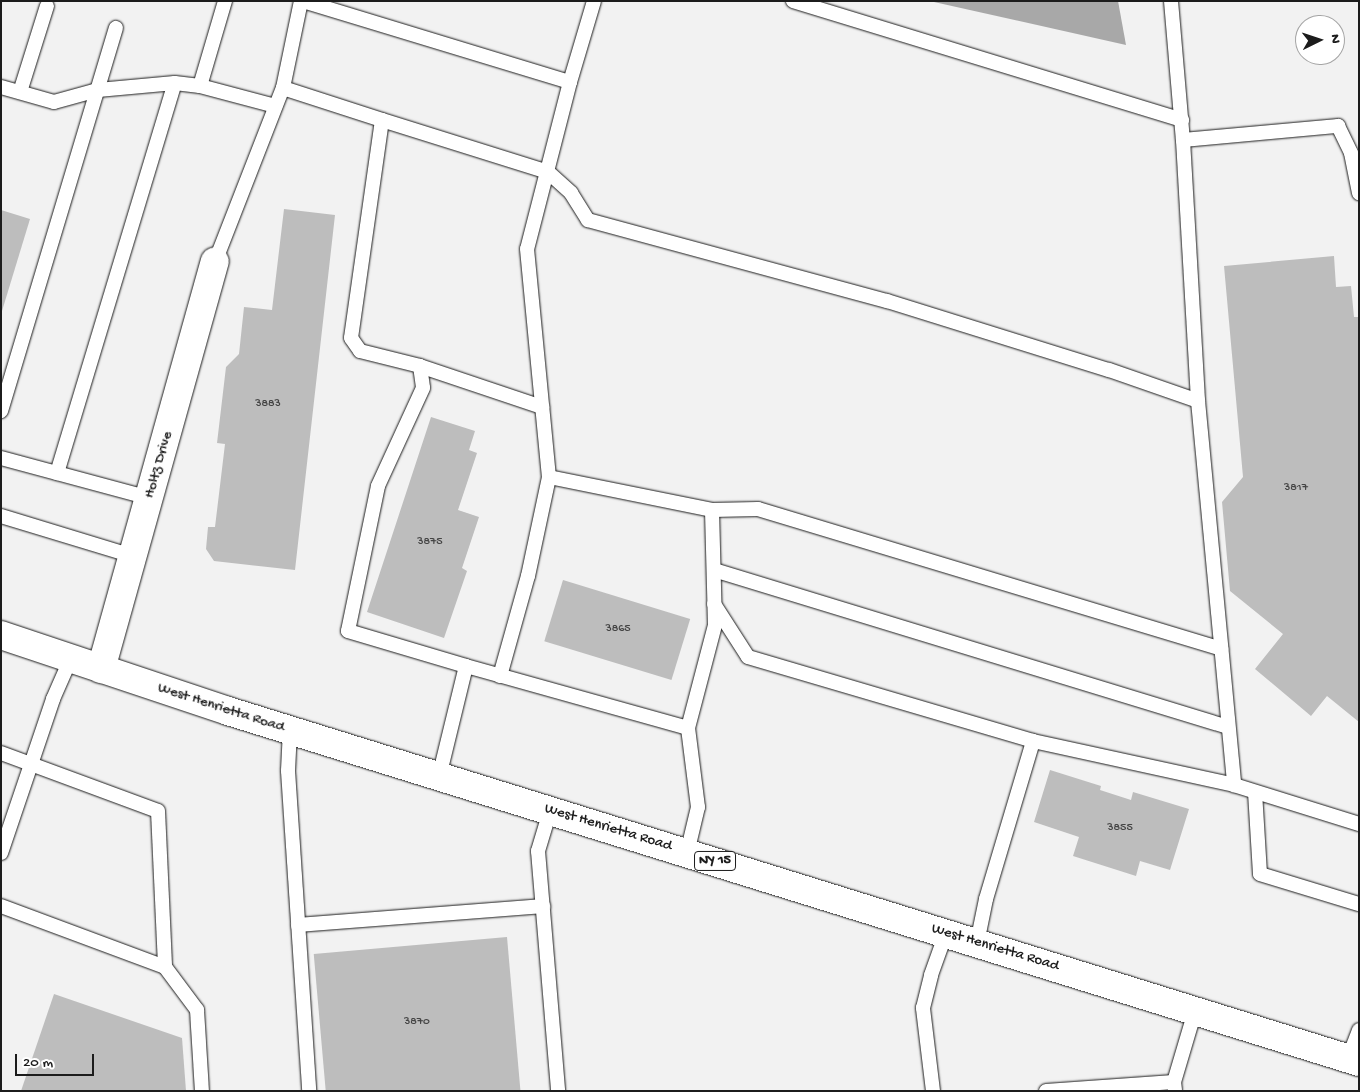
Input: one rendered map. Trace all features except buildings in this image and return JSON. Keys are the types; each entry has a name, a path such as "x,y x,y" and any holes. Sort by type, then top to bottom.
{"main road":[{"name":"Holtz Drive","path":"101,669 215,262"},
{"name":"West Henrietta Road","path":"1,635 290,730 1353,1060"}],"lane":[{"path":"200,86 225,1"},
{"path":"215,262 282,88 302,1 570,82"},
{"path":"500,676 528,576 549,477 527,249 570,82 594,1"},
{"path":"793,1 1182,120"},
{"path":"1170,1 1182,120 1198,401 1234,785"},
{"path":"20,92 47,6"},
{"path":"1,411 116,28"},
{"path":"58,473 175,83"},
{"path":"1,87 54,102 98,90 175,83 200,86 276,106"},
{"path":"282,88 548,172 571,194 588,220 887,302 1109,370 1198,401"},
{"path":"382,120 351,338 360,351 420,366 542,407"},
{"path":"1183,140 1338,126 1351,153 1359,193"},
{"path":"420,366 423,388 378,486 348,631 500,676 688,728"},
{"path":"1,458 150,498"},
{"path":"549,477 712,510 758,509 1221,649"},
{"path":"687,853 698,807 688,728 715,625 712,510"},
{"path":"1,516 133,556"},
{"path":"714,570 1228,726"},
{"path":"714,604 748,657 1033,741 1234,785 1359,824"},
{"path":"1,853 54,699 71,658"},
{"path":"439,776 466,666"},
{"path":"290,730 288,771 309,1091"},
{"path":"977,943 986,899 1033,741"},
{"path":"1,753 158,811 165,967"},
{"path":"1255,792 1260,874 1359,904"},
{"path":"550,811 538,851 558,1091"},
{"path":"1,906 165,967 197,1010 202,1091"},
{"path":"298,925 543,906"},
{"path":"933,1091 923,1008 931,975 946,933"},
{"path":"1046,1091 1174,1086 1195,1011"},
{"path":"1353,1060 1359,1030"}],"shaded area":[{"path":"1118,1 1126,45 934,2"}]}
